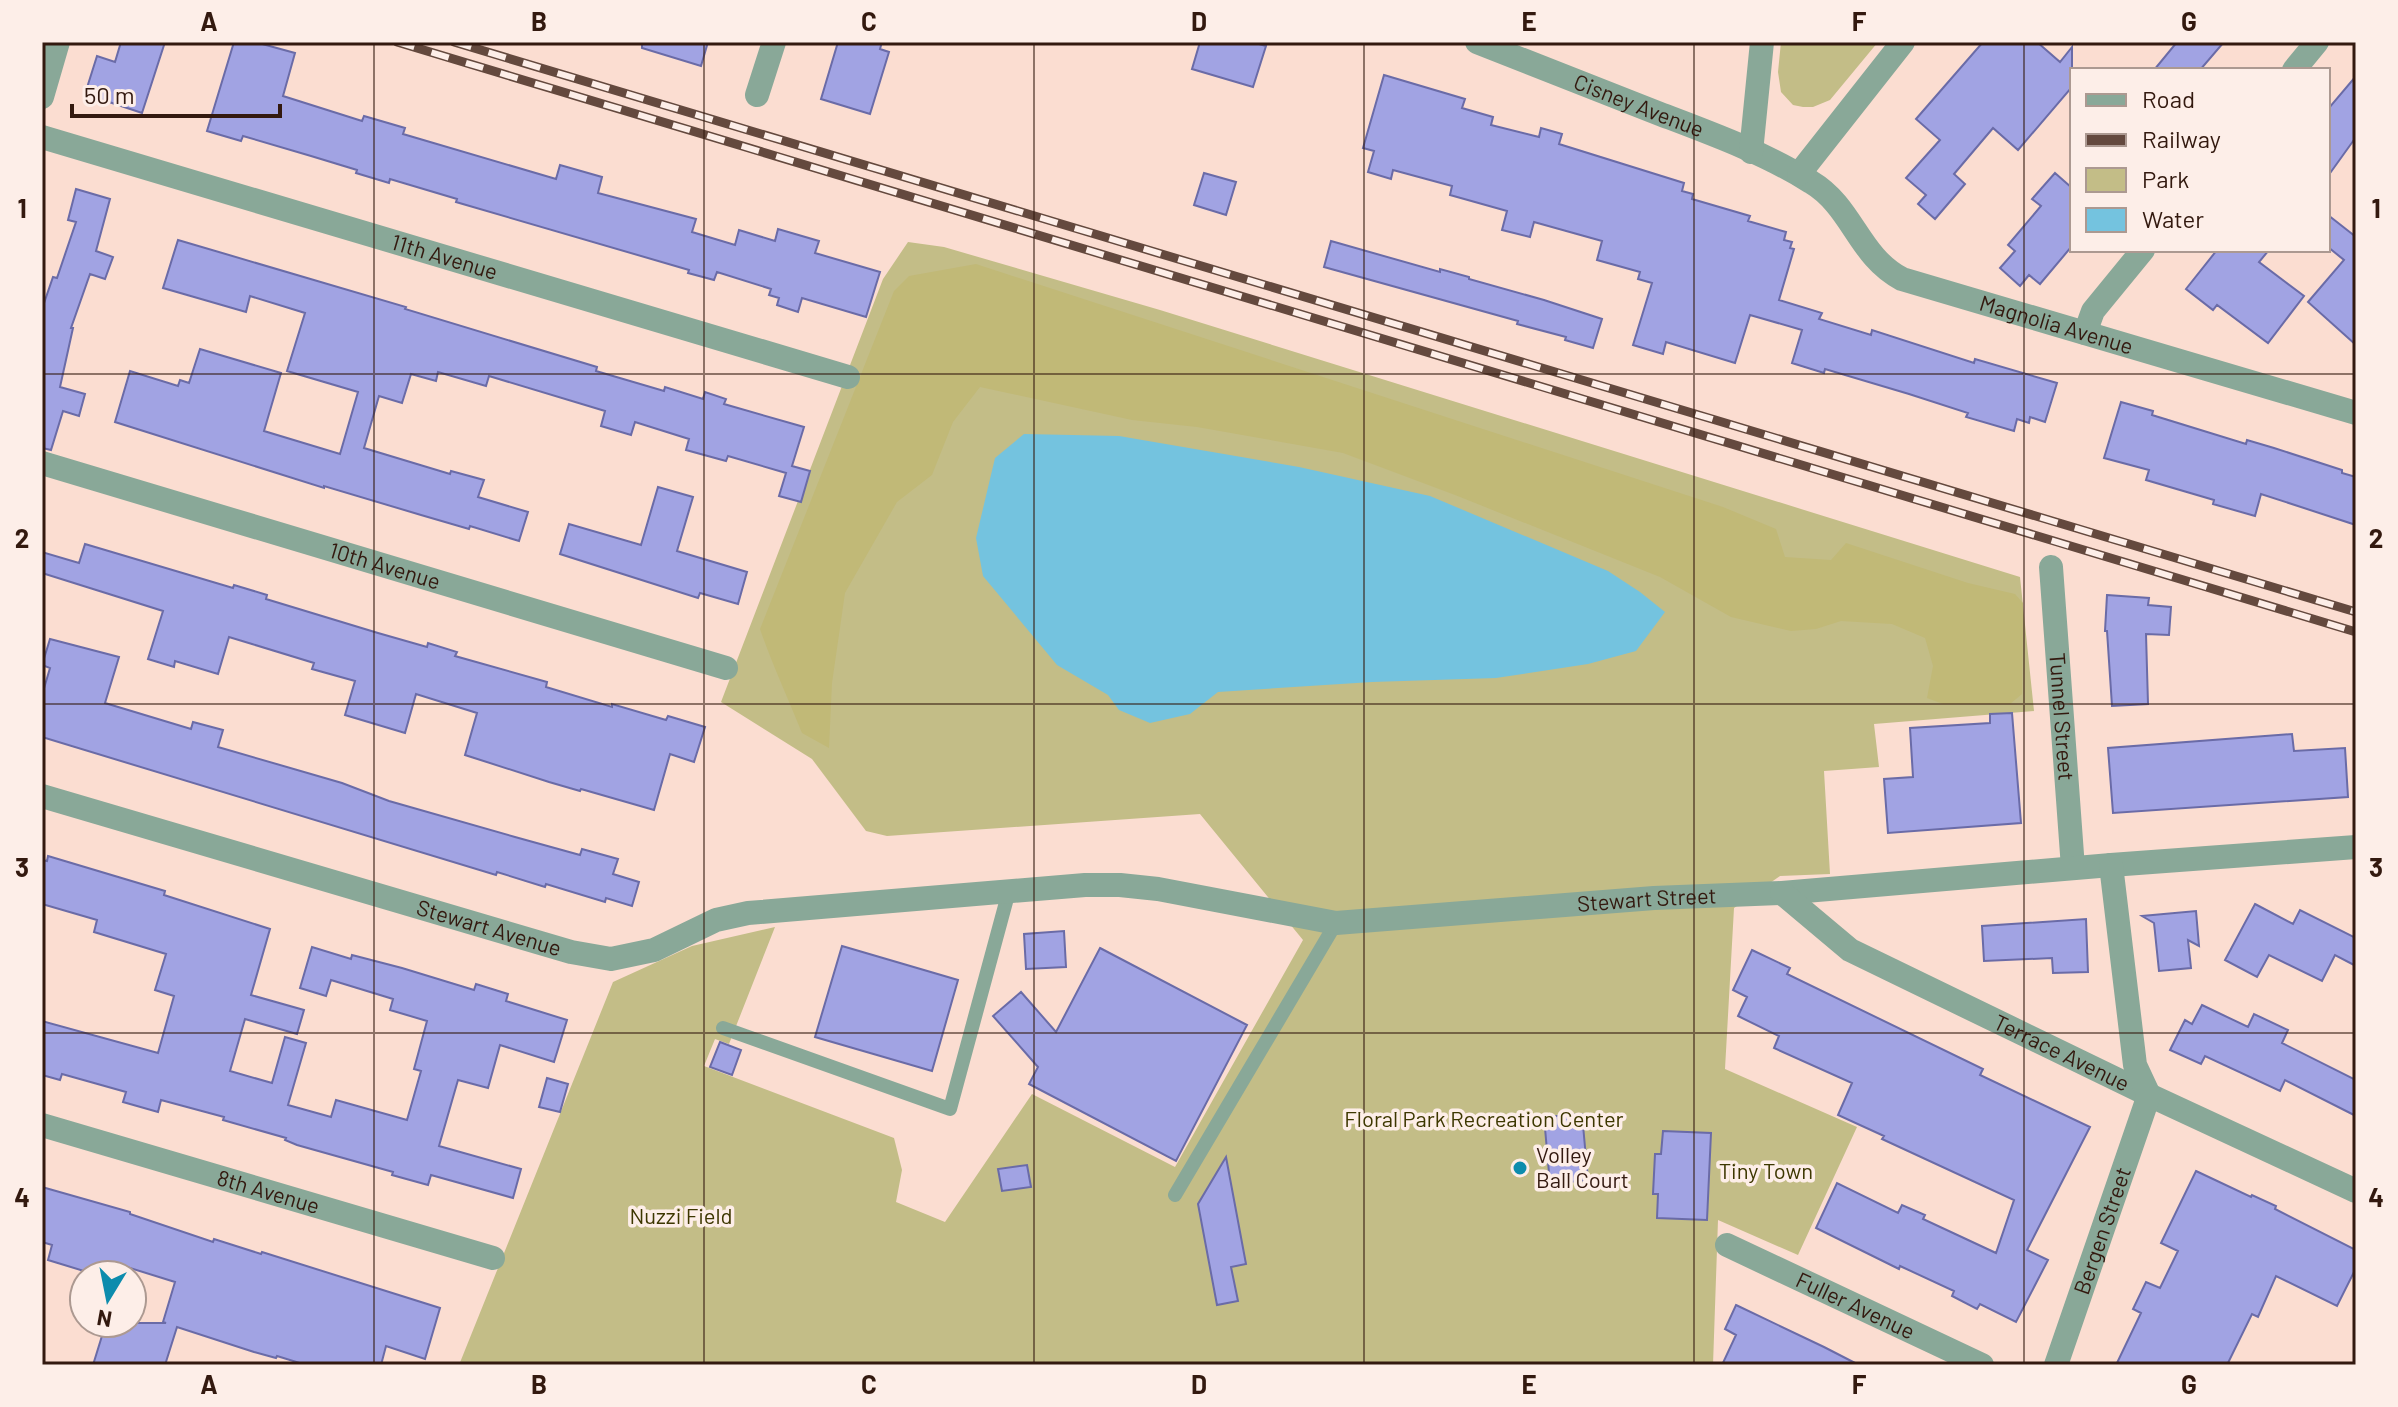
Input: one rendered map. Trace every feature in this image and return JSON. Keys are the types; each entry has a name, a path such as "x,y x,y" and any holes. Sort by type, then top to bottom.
{"street":[{"path":"42,97 58,42"},
{"path":"757,95 774,42"},
{"name":"Cisney Avenue","path":"1477,42 1692,126 1799,174"},
{"path":"1751,152 1762,42"},
{"path":"1799,174 1903,42"},
{"path":"2296,68 2317,42"},
{"name":"11th Avenue","path":"42,137 848,377"},
{"name":"Magnolia Avenue","path":"1799,174 1832,197 1873,259 1891,273 1912,282 2356,413"},
{"path":"2085,333 2093,311 2141,252"},
{"name":"10th Avenue","path":"42,463 726,668"},
{"name":"Tunnel Street","path":"2051,567 2073,868"},
{"name":"Stewart Avenue","path":"42,796 571,952 611,959 654,950 716,920 748,913 941,897"},
{"name":"Stewart Street","path":"941,897 1120,885 1158,889 1336,923 1654,898 1782,893 2356,847"},
{"path":"2111,865 2135,1065 2149,1095"},
{"name":"Terrace Avenue","path":"1782,893 1850,950 2356,1191"},
{"name":"Bergen Street","path":"2056,1365 2149,1095"},
{"name":"8th Avenue","path":"42,1125 493,1258"},
{"name":"Fuller Avenue","path":"1727,1245 1982,1365"}],"lane":[{"path":"723,1028 950,1109 1009,891"},
{"path":"1175,1195 1336,923"}],"green space":[{"path":"1781,42 1878,42 1830,100 1813,107 1803,107 1793,105 1781,92 1778,72"},
{"path":"908,242 944,247 1160,310 2020,577 2034,711 1874,724 1879,767 1824,771 1830,874 1780,876 1734,908 1725,1069 1857,1127 1798,1255 1718,1220 1713,1365 459,1365 613,982 692,946 775,927 729,1044 715,1039 704,1066 894,1138 902,1170 896,1202 945,1222 1032,1094 1175,1167 1303,940 1200,814 887,836 866,831 812,759 721,702 883,279"}],"shaded area":[{"path":"976,264 1723,507 1776,529 1785,557 1831,560 1846,543 1968,583 2015,594 2023,603 2022,694 2010,704 1943,704 1927,698 1933,666 1925,638 1892,624 1841,621 1816,629 1791,631 1731,617 1660,577 1343,453 1197,427 1132,420 980,387 953,422 932,475 897,502 845,593 832,683 829,748 802,733 760,629 894,291 909,276"}],"water":[{"path":"1024,434 1119,436 1299,467 1430,496 1608,571 1665,612 1636,651 1588,664 1496,678 1218,692 1190,714 1150,723 1119,710 1108,695 1057,665 983,576 976,538 995,458"}],"building":[{"path":"121,42 165,42 142,113 85,94 97,56 115,62"},
{"path":"234,42 255,42 295,53 283,96 362,121 364,116 405,128 403,134 556,179 560,165 602,177 598,193 696,219 692,232 735,245 739,230 775,241 778,229 819,241 815,253 880,272 866,317 802,298 798,312 777,305 779,298 769,295 771,289 717,272 714,280 688,273 689,270 456,202 457,199 390,179 389,183 356,173 357,170 243,136 241,141 207,131"},
{"path":"642,42 708,42 701,66 642,48"},
{"path":"838,42 882,42 880,49 889,52 870,114 821,99"},
{"path":"1200,42 1252,42 1266,46 1253,87 1192,69"},
{"path":"1983,42 2037,42 2060,62 2072,47 2070,89 2018,150 1993,128 1954,174 1965,184 1935,219 1918,204 1926,195 1906,178 1940,140 1916,119"},
{"path":"2177,42 2224,42 2202,68 2156,68"},
{"path":"1384,75 1465,99 1462,108 1493,117 1491,125 1539,137 1541,128 1562,134 1559,144 1684,183 1682,191 1693,194 1692,199 1750,216 1748,221 1786,232 1784,240 1792,242 1790,248 1794,249 1779,300 1822,313 1819,319 1871,335 1872,330 1974,363 1975,359 2057,383 2045,422 2030,417 2029,423 2017,419 2014,431 1966,417 1968,413 1909,394 1825,369 1824,373 1792,363 1802,330 1750,315 1735,363 1666,342 1663,354 1633,345 1652,283 1638,279 1640,272 1597,260 1602,241 1534,222 1530,237 1502,230 1507,211 1450,195 1452,186 1393,170 1391,179 1368,172 1374,151 1363,148"},
{"path":"2356,76 2356,137 2330,173 2330,107"},
{"path":"1204,173 1236,182 1226,215 1194,205"},
{"path":"2055,173 2070,186 2070,248 2040,284 2029,275 2020,286 2000,268 2015,251 2008,245 2041,206 2032,199"},
{"path":"76,189 110,199 96,251 113,257 105,279 90,274 71,328 60,387 85,394 79,416 63,411 51,450 42,448 42,309 53,277 57,278 76,222 68,220"},
{"path":"2330,217 2356,237 2356,345 2308,302 2344,260 2330,249"},
{"path":"178,240 406,307 597,367 596,371 703,399 705,392 726,399 724,404 804,427 792,466 810,471 801,502 779,496 786,473 728,456 726,461 686,450 689,439 635,422 631,435 601,426 605,411 489,376 486,386 438,372 436,381 411,374 402,403 379,396 364,448 450,474 451,471 484,480 478,497 528,512 519,541 324,488 115,422 130,371 178,386 180,380 189,383 200,349 281,373 264,431 340,454 358,392 287,371 305,313 250,296 246,312 163,288"},
{"path":"1331,241 1440,272 1440,269 1469,277 1602,319 1593,348 1517,324 1518,321 1324,267"},
{"path":"2215,252 2267,252 2259,262 2304,296 2268,343 2217,305 2213,310 2186,289"},
{"path":"2121,402 2153,411 2152,415 2246,444 2247,440 2274,448 2356,477 2356,525 2261,494 2255,516 2146,480 2149,470 2104,458"},
{"path":"658,487 693,497 677,551 747,572 738,604 700,593 698,598 560,554 569,524 641,545"},
{"path":"85,544 233,588 234,585 267,595 266,599 378,633 427,647 428,643 457,652 455,656 547,682 546,687 612,707 612,704 666,720 668,716 705,727 694,762 670,754 654,810 549,782 465,755 477,713 416,694 405,733 345,715 355,681 312,669 314,663 229,637 218,674 175,661 174,667 148,659 163,611 42,573 42,552 79,563"},
{"path":"2107,595 2149,598 2148,605 2171,607 2169,635 2146,634 2148,704 2112,706 2105,631"},
{"path":"50,639 119,657 105,703 191,729 193,722 223,730 218,747 515,837 580,855 582,849 618,859 613,874 639,882 632,906 606,898 605,902 546,884 545,887 497,872 496,875 42,737 42,695 50,668 42,665"},
{"path":"2012,713 2021,823 1888,833 1884,779 1913,777 1910,728 1990,723 1990,714"},
{"path":"2292,734 2294,751 2345,748 2348,797 2113,813 2108,748"},
{"path":"48,856 165,891 164,895 270,929 251,995 304,1010 297,1034 245,1019 230,1071 272,1083 285,1037 306,1043 288,1105 331,1117 336,1100 407,1120 421,1071 414,1069 427,1021 390,1010 393,999 331,980 326,996 300,988 312,947 351,959 352,955 402,968 474,990 476,984 508,994 506,1001 567,1020 554,1062 500,1045 488,1088 458,1080 439,1146 521,1169 513,1198 431,1175 428,1185 297,1145 286,1138 223,1120 224,1117 161,1100 158,1112 123,1102 126,1092 62,1074 60,1080 42,1075 42,1021 158,1053 174,996 155,990 166,954 94,932 97,920 42,904 42,860 47,861"},
{"path":"2255,904 2293,924 2300,910 2356,938 2356,966 2335,955 2322,981 2269,955 2257,977 2225,960"},
{"path":"2196,911 2199,946 2188,940 2191,968 2159,971 2154,923 2142,916"},
{"path":"2086,919 2088,972 2053,973 2052,958 1984,961 1982,926"},
{"path":"1064,931 1066,967 1026,969 1024,934"},
{"path":"842,946 958,980 932,1071 815,1037"},
{"path":"1100,948 1247,1025 1176,1161 1029,1084 1038,1067 993,1016 1021,992 1056,1032"},
{"path":"1752,950 1790,968 1787,974 1983,1069 1980,1075 2090,1127 2027,1250 2048,1260 2016,1322 1980,1304 1977,1309 1952,1296 1954,1291 1900,1266 1899,1269 1816,1228 1837,1183 1898,1213 1902,1205 1925,1215 1923,1219 1996,1253 2014,1200 1882,1139 1884,1136 1838,1115 1852,1083 1774,1048 1779,1036 1738,1016 1747,997 1733,990"},
{"path":"2202,1005 2248,1027 2254,1014 2288,1030 2282,1043 2356,1080 2356,1116 2285,1080 2280,1091 2205,1056 2201,1064 2170,1050 2185,1020 2192,1024"},
{"path":"720,1042 741,1050 732,1075 710,1067"},
{"path":"547,1078 568,1084 560,1112 539,1107"},
{"path":"1582,1114 1588,1180 1550,1184 1544,1117"},
{"path":"1663,1131 1711,1133 1707,1220 1657,1218 1658,1194 1653,1194 1655,1154 1661,1154"},
{"path":"1226,1157 1246,1264 1231,1267 1238,1301 1217,1305 1198,1204"},
{"path":"1027,1165 1031,1187 1002,1191 998,1169"},
{"path":"2196,1171 2276,1206 2275,1209 2356,1250 2356,1268 2337,1306 2276,1276 2258,1317 2252,1314 2227,1365 2116,1365 2141,1313 2133,1309 2146,1282 2160,1288 2178,1251 2161,1243"},
{"path":"42,1187 130,1212 213,1242 214,1239 262,1252 440,1308 425,1359 386,1346 381,1365 306,1365 177,1327 165,1365 93,1365 101,1339 148,1339 148,1323 166,1323 163,1322 175,1282 148,1274 148,1259 68,1259 68,1266 48,1260 52,1245 42,1242"},
{"path":"1736,1305 1859,1365 1722,1365 1736,1335 1725,1329"}],"railway":[{"path":"397,42 2356,632"},
{"path":"454,42 2356,612"}],"place":[{"name":"Volley Ball Court","path":"1520,1168"}],"park label":[{"name":"Floral Park Recreation Center","path":"1484,1119"},
{"name":"Tiny Town","path":"1766,1171"},
{"name":"Nuzzi Field","path":"681,1216"}]}
